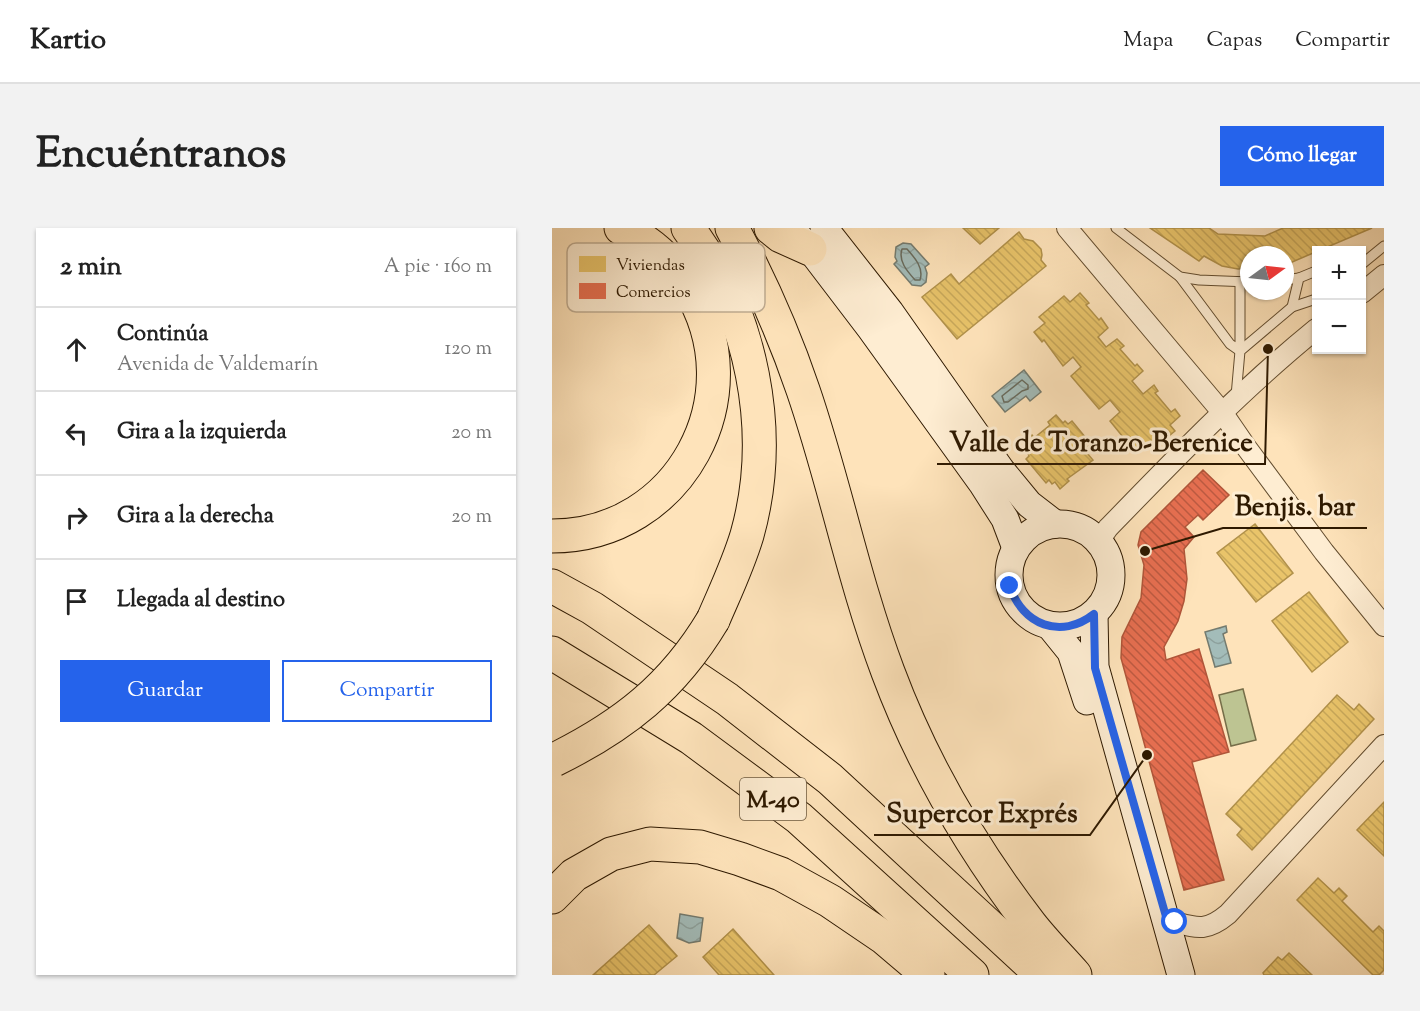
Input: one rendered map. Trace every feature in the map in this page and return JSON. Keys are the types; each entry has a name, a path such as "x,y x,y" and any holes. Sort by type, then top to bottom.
{"highway":[{"path":"621,228 648,243"},
{"path":"688,228 698,243"},
{"path":"732,228 739,243"},
{"path":"771,228 781,236 808,235"},
{"path":"765,295 795,366 815,427 848,550 878,644 913,733 942,791 979,853 1032,926 1076,975"},
{"path":"552,536 591,531 612,524 637,511 663,492 682,470 700,440 712,403 714,358 701,312"},
{"path":"553,760 612,729 637,710 678,670 713,620 738,564 750,523 758,469 757,408 750,364 734,312"},
{"name":"M-40","path":"552,586 592,609 727,699 830,779 1042,975"},
{"name":"M-40","path":"552,653 691,738 799,818 972,975"},
{"path":"552,897 574,875 611,854 650,844 700,847 740,858 782,874 830,901 883,937 928,975"}],"main road":[{"path":"808,235 890,312 1001,470 1029,504 1055,524"},
{"path":"808,235 982,483 1005,519 1016,548"},
{"path":"1055,524 1083,529 1099,541 1110,562 1111,578 1105,601 1094,614 1073,625 1050,626 1040,623 1023,612 1013,596 1008,576 1016,548 1033,531 1055,524"},
{"path":"1094,614 1095,668 1181,975"},
{"path":"1050,626 1071,652 1079,673 1163,975"}],"street":[{"path":"1067,228 1229,405 1246,447 1324,552 1384,626"},
{"path":"1366,290 1384,275"},
{"path":"1099,541 1108,528 1229,405 1312,333"},
{"path":"1167,920 1189,927 1215,925 1228,914 1384,745"}],"lane":[{"path":"1116,228 1180,277 1230,344 1240,351"},
{"path":"1366,261 1384,246"},
{"path":"1294,279 1312,273"},
{"path":"1180,277 1240,282"},
{"path":"1292,307 1299,278"},
{"path":"1229,405 1240,351 1244,300"},
{"path":"1240,351 1292,307 1314,300"}],"green space":[{"path":"1243,689 1256,740 1231,746 1219,695"}],"water":[{"path":"903,243 911,244 929,264 925,267 926,282 921,286 912,285 894,264 897,261 896,247"},
{"path":"1024,370 1041,392 1030,401 1026,396 1005,412 992,396"},
{"path":"1226,626 1227,632 1223,634 1231,663 1215,667 1205,632"},
{"path":"680,914 703,918 700,941 689,943 677,938"}],"building: Viviendas":[{"path":"963,228 999,228 980,244"},
{"path":"1150,228 1209,228 1218,234 1265,236 1283,228 1372,228 1330,246 1312,246 1312,254 1294,261 1294,246 1240,246 1240,269 1222,266 1204,256 1199,261"},
{"path":"1019,232 1024,239 1033,241 1041,249 1041,260 1046,266 957,339 922,297 951,274 959,284"},
{"path":"1080,293 1089,303 1086,305 1099,320 1101,318 1108,328 1098,337 1106,347 1117,339 1124,346 1120,349 1135,366 1137,364 1143,371 1132,381 1143,394 1154,385 1158,391 1155,393 1171,412 1175,409 1180,416 1170,425 1175,431 1152,450 1147,444 1136,453 1110,421 1120,412 1110,400 1099,409 1071,376 1081,367 1073,357 1063,366 1044,340 1042,342 1034,332 1045,323 1039,317 1064,296 1070,302"},
{"path":"1056,415 1063,423 1065,421 1068,424 1072,421 1091,444 1087,447 1090,451 1087,453 1093,460 1067,479 1069,481 1060,489 1055,482 1052,484 1049,480 1046,483 1026,459 1029,456 1027,452 1029,450 1023,442 1032,435 1034,438 1050,425 1048,422"},
{"path":"1255,524 1293,573 1256,602 1217,553"},
{"path":"1309,592 1348,642 1312,672 1272,621"},
{"path":"1337,695 1354,710 1359,704 1374,719 1252,850 1237,835 1242,829 1226,814"},
{"path":"1384,802 1384,856 1357,830"},
{"path":"1318,878 1334,893 1339,888 1347,896 1342,901 1373,932 1379,926 1384,931 1384,970 1379,975 1373,975 1297,900"},
{"path":"649,925 677,956 654,975 593,975"},
{"path":"733,929 774,975 719,975 703,957"},
{"path":"1289,953 1312,975 1264,975 1263,973 1278,957 1282,960"}],"building: Comercios":[{"path":"1203,470 1229,495 1203,520 1198,515 1185,527 1194,537 1184,549 1187,579 1184,601 1178,621 1164,647 1166,660 1199,649 1229,752 1192,762 1224,880 1184,890 1121,658 1122,637 1141,598 1144,565 1138,545 1141,532"}],"place":[{"name":"Valle de Toranzo-Berenice","path":"1268,349"},
{"name":"Benjis. bar","path":"1145,551"},
{"name":"Supercor Exprés","path":"1147,755"}],"route":[{"path":"1010,586 1023,612 1040,623 1066,627 1088,619 1094,614 1095,668 1167,920 1175,922"}]}
